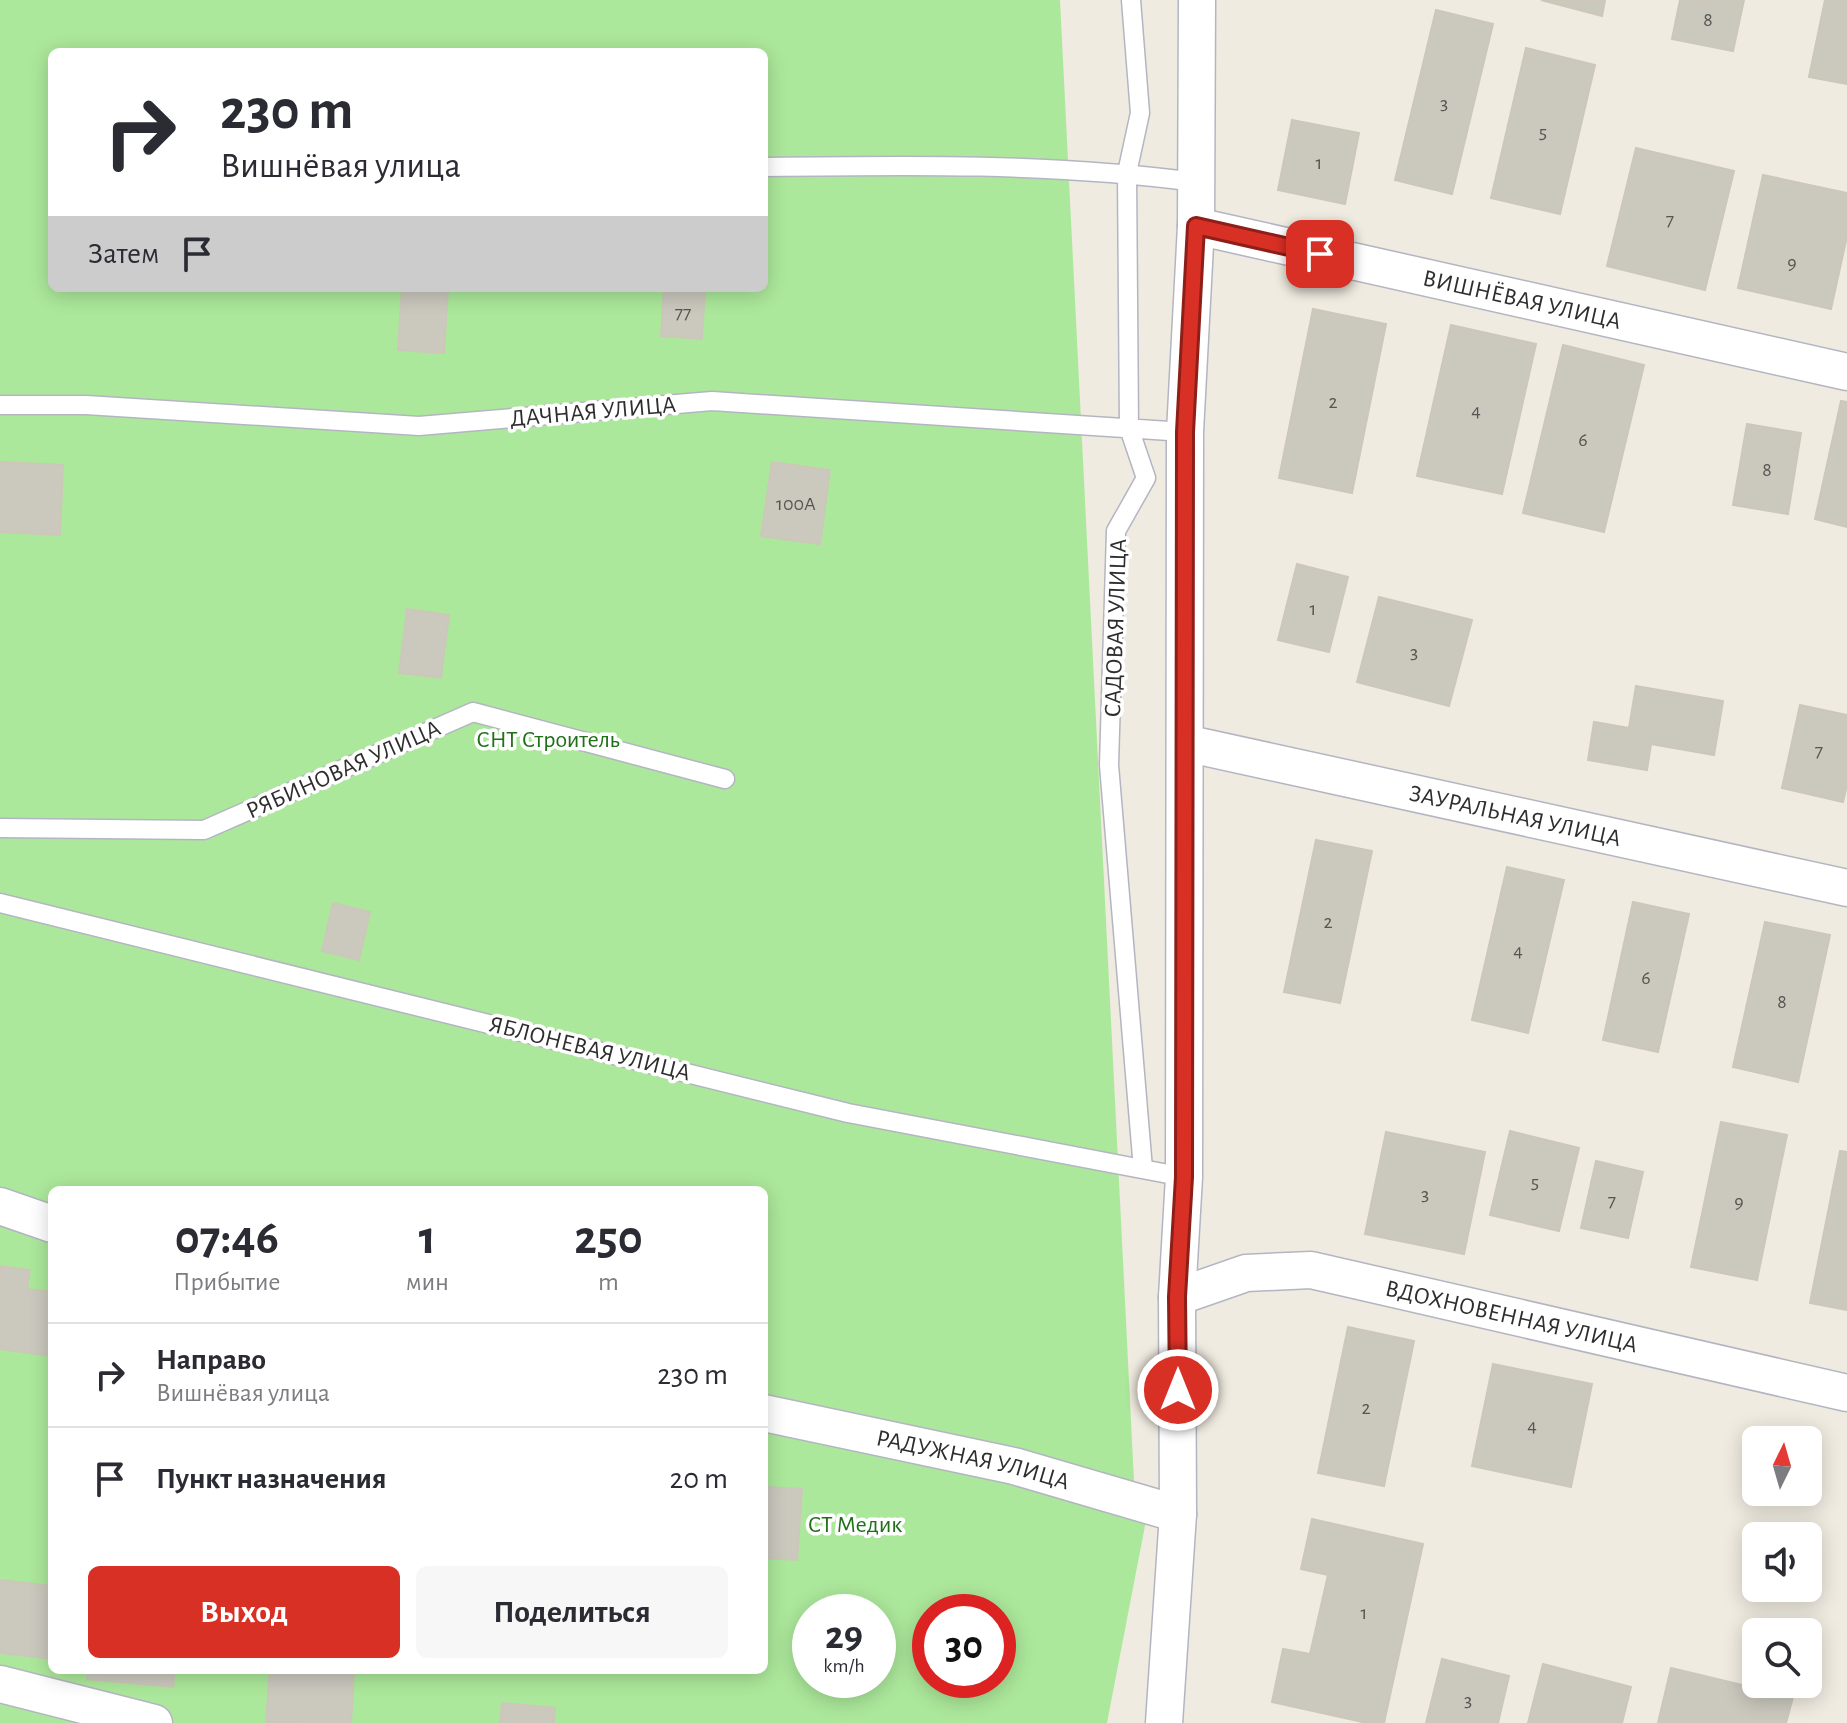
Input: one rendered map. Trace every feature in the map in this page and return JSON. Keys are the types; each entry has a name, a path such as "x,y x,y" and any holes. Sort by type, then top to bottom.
{"street":[{"path":"1164,1723 1178,1514 1177,1297 1184,1177 1185,432 1196,226 1197,0"},
{"name":"ВИШНЁВАЯ УЛИЦА","path":"1196,226 1847,372"},
{"name":"ЗАУРАЛЬНАЯ УЛИЦА","path":"1185,743 1847,888"},
{"path":"0,1206 48,1223"},
{"name":"ВДОХНОВЕННАЯ УЛИЦА","path":"1177,1297 1246,1273 1311,1270 1847,1393"},
{"name":"РАДУЖНАЯ УЛИЦА","path":"768,1414 1014,1466 1178,1514"},
{"path":"0,1684 154,1723"}],"lane":[{"name":"САДОВАЯ УЛИЦА","path":"1131,0 1140,113 1127,173 1129,428 1146,478 1116,531 1109,765 1143,1169"},
{"path":"768,167 877,165 1127,173 1196,182"},
{"name":"ДАЧНАЯ УЛИЦА","path":"0,405 86,405 419,426 712,401 1185,432"},
{"name":"РЯБИНОВАЯ УЛИЦА","path":"0,828 204,830 473,712 725,779"},
{"name":"ЯБЛОНЕВАЯ УЛИЦА","path":"0,903 848,1113 1184,1177"}],"green space":[{"name":"СНТ Строитель","path":"0,0 1060,0 1135,1501 1149,1505 1107,1723 0,1723"}],"building":[{"path":"1541,0 1605,0 1602,16"},
{"path":"1680,0 1744,0 1733,51 1672,39"},
{"path":"1825,0 1847,0 1847,84 1809,77"},
{"path":"1436,10 1493,24 1452,194 1395,180"},
{"path":"1526,48 1595,65 1560,214 1491,198"},
{"path":"1292,120 1359,133 1345,204 1278,190"},
{"path":"1636,148 1734,171 1705,290 1607,266"},
{"path":"1763,175 1847,193 1847,236 1831,309 1738,288"},
{"path":"402,292 448,292 444,353 398,350"},
{"path":"664,292 705,292 702,339 661,336"},
{"path":"1313,309 1386,324 1352,493 1279,478"},
{"path":"1451,325 1536,344 1502,494 1417,476"},
{"path":"1563,345 1644,365 1604,532 1523,513"},
{"path":"1841,401 1847,402 1847,527 1815,519"},
{"path":"1747,424 1801,433 1788,514 1733,505"},
{"path":"0,462 63,465 60,535 0,532"},
{"path":"772,462 830,470 820,544 761,536"},
{"path":"1297,564 1348,577 1329,652 1278,640"},
{"path":"1379,597 1472,620 1449,706 1357,682"},
{"path":"407,609 449,615 441,678 399,673"},
{"path":"1636,686 1723,701 1714,755 1651,744 1647,770 1588,760 1594,722 1629,728"},
{"path":"1800,705 1847,715 1847,785 1843,802 1782,788"},
{"path":"1316,840 1372,851 1340,1003 1284,992"},
{"path":"1507,867 1564,880 1528,1033 1472,1020"},
{"path":"1633,902 1689,914 1658,1052 1603,1040"},
{"path":"333,903 370,912 359,960 322,951"},
{"path":"1765,922 1830,935 1798,1082 1733,1067"},
{"path":"1721,1122 1787,1135 1757,1280 1691,1267"},
{"path":"1510,1131 1579,1148 1559,1231 1490,1215"},
{"path":"1386,1132 1485,1152 1464,1254 1365,1234"},
{"path":"1840,1151 1847,1152 1847,1310 1810,1303"},
{"path":"1596,1161 1643,1172 1628,1238 1581,1228"},
{"path":"0,1266 30,1270 27,1289 48,1292 48,1355 0,1349"},
{"path":"1348,1327 1414,1341 1384,1486 1318,1473"},
{"path":"1493,1364 1592,1384 1571,1487 1472,1466"},
{"path":"768,1487 802,1489 797,1560 768,1558"},
{"path":"1312,1519 1423,1544 1384,1723 1367,1723 1272,1702 1283,1649 1310,1654 1328,1575 1301,1569"},
{"path":"0,1580 48,1586 48,1659 0,1653"},
{"path":"1442,1659 1509,1676 1498,1723 1426,1723"},
{"path":"1543,1664 1631,1687 1622,1723 1528,1723"},
{"path":"1671,1668 1742,1685 1742,1698 1793,1698 1786,1723 1658,1723"},
{"path":"88,1674 175,1674 173,1687 87,1679"},
{"path":"270,1674 354,1674 351,1723 266,1722"},
{"path":"502,1703 555,1708 554,1723 500,1723"}],"route":[{"path":"1178,1390 1177,1297 1184,1177 1185,432 1196,226 1320,254"}],"park label":[{"name":"СТ Медик","path":"855,1524"}]}
